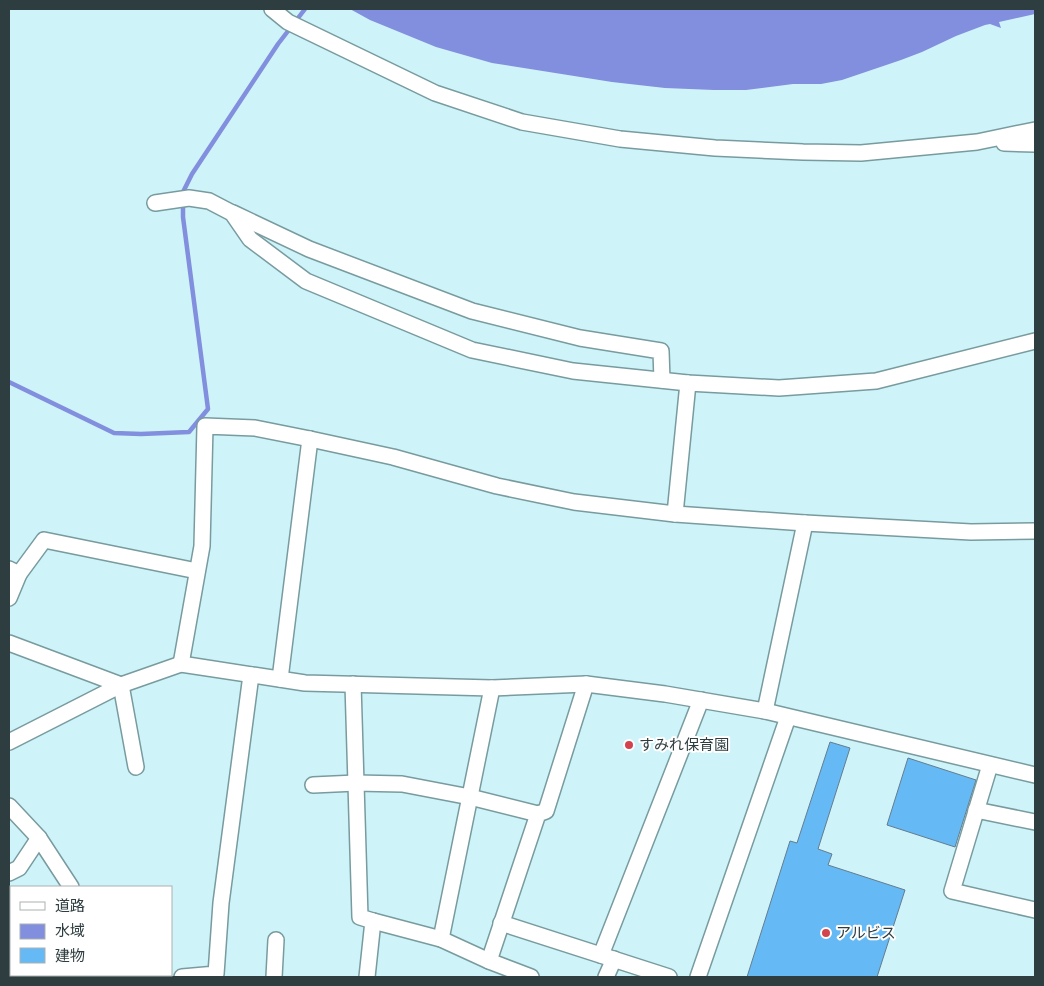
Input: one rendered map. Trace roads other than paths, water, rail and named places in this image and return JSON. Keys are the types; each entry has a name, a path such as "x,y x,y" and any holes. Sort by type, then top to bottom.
{"street":[{"path":"272,9 288,22 435,93 522,122 620,139 715,148 861,153 977,142 1035,130"},
{"path":"977,142 1035,144"},
{"path":"155,203 189,198 209,201 309,249 472,311 580,338 661,351 662,380"},
{"path":"232,213 250,239 306,281 472,350 572,371 688,383 779,388 876,381 1035,340"},
{"path":"675,514 688,383"},
{"path":"181,664 202,546 205,426 255,428 310,439 393,457 497,486 574,502 675,514 805,523 971,532 1035,532"},
{"path":"280,679 310,439"},
{"path":"765,711 805,523"},
{"path":"9,598 14,571 44,540 197,571"},
{"path":"9,643 121,685"},
{"path":"9,742 121,685 181,664 305,682 492,688 586,684 665,694 765,711 1035,775"},
{"path":"182,977 216,974 221,903 252,675"},
{"path":"353,684 360,917 441,939 488,961 531,977"},
{"path":"313,785 356,783 402,784 470,797 538,814 546,811 586,684"},
{"path":"121,685 136,767"},
{"path":"441,939 492,688"},
{"path":"606,977 607,957 701,700"},
{"path":"698,977 788,717"},
{"path":"990,764 952,891 1035,910"},
{"path":"9,806 39,838 70,886"},
{"path":"976,810 1035,822"},
{"path":"488,961 538,814"},
{"path":"9,873 20,868 39,838"},
{"path":"367,977 373,921"},
{"path":"501,923 669,977"},
{"path":"274,977 276,940"}],"water":[{"path":"350,9 1035,9 1035,14 999,22 1001,28 990,24 985,25 922,52 842,80 821,84 793,84 746,90 714,90 665,88 612,82 492,63 436,47 370,20"}],"waterway":[{"path":"9,382 114,433 189,432 208,409 183,217 183,192 192,174 278,44 305,9"}],"place":[{"name":"すみれ保育園","path":"629,745"},
{"name":"アルビス","path":"826,933"}]}
